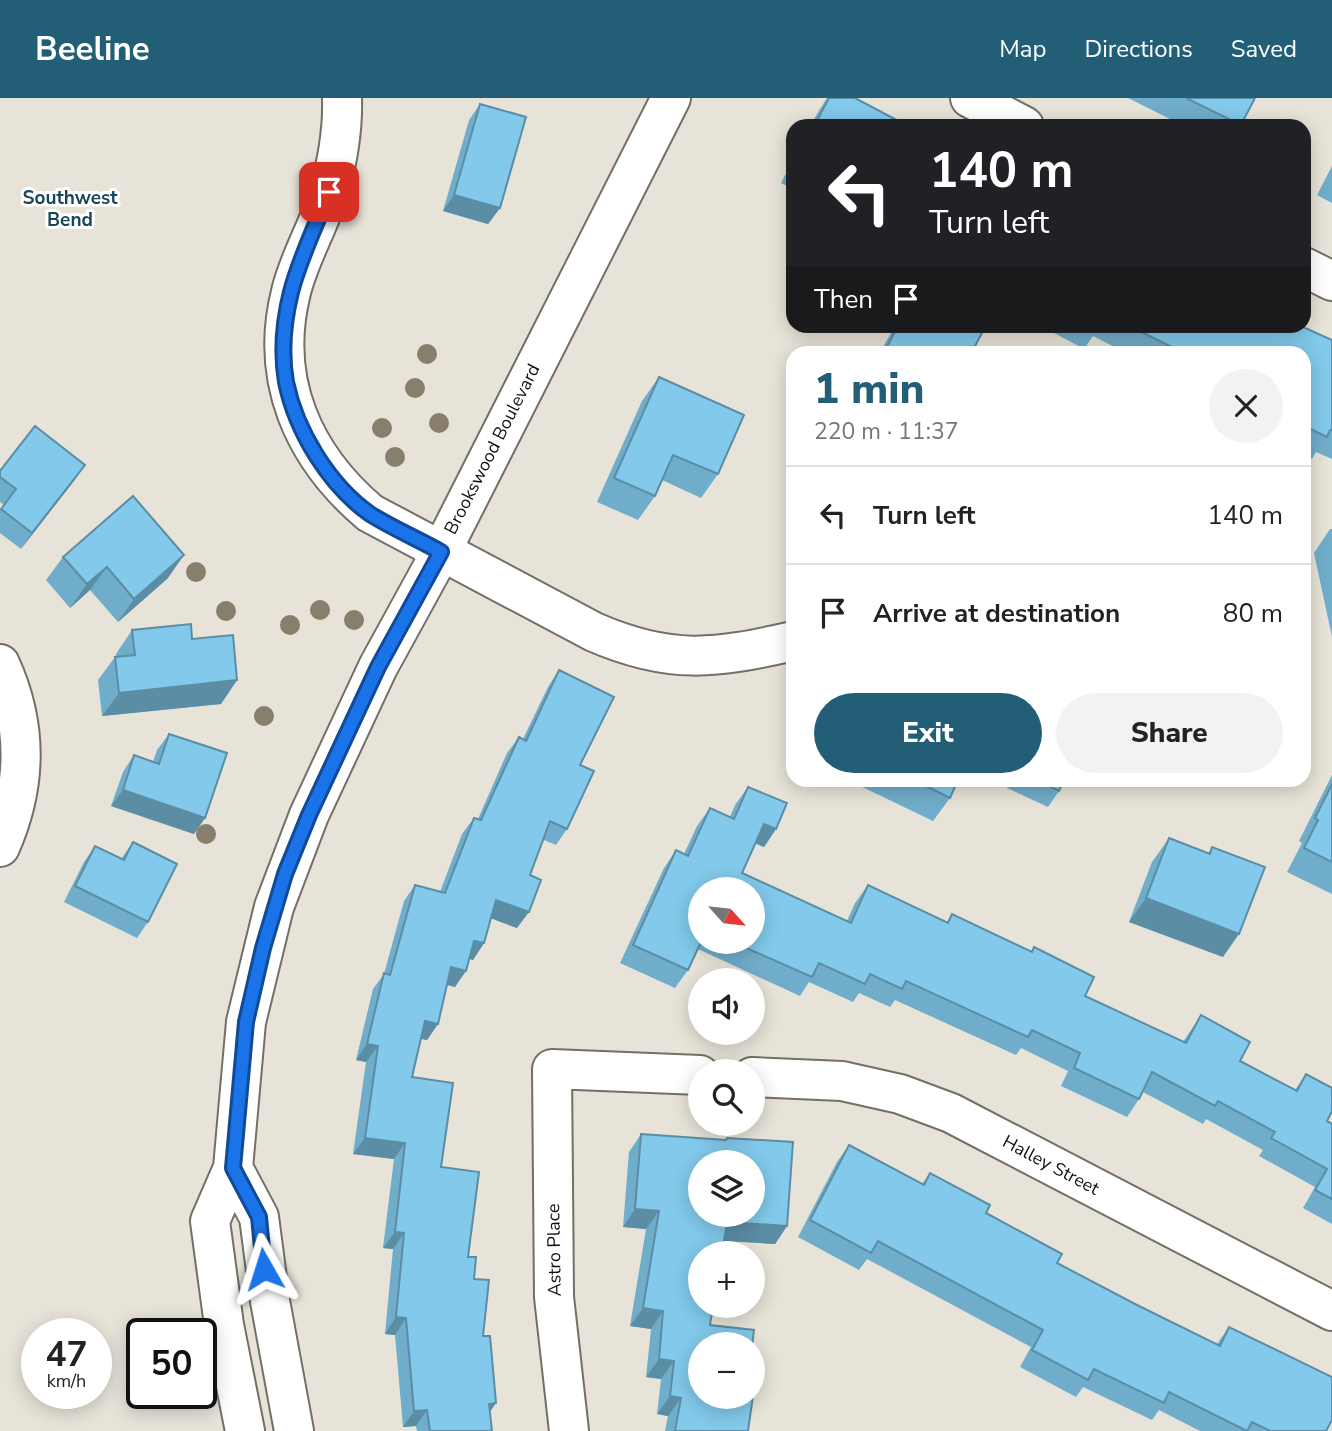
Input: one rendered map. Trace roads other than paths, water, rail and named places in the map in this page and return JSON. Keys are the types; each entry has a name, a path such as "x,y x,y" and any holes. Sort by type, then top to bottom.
{"street":[{"path":"342,98 342,118 329,192 291,291 284,338 286,381 300,425 320,460 345,492 370,513 441,552 626,646 704,657 740,653 786,643"},
{"name":"Brookswood Boulevard","path":"246,1431 224,1325 209,1221 233,1168 246,1022 263,948 285,874 309,815 378,667 441,552 671,98"},
{"path":"970,98 1010,119"},
{"path":"1027,119 1037,98"},
{"path":"1311,270 1332,281"},
{"path":"0,664 10,687 22,739 18,792 0,847"},
{"name":"Astro Place","path":"569,1431 554,1297 552,1069 688,1075"},
{"name":"Halley Street","path":"765,1078 842,1081 900,1094 951,1113 1332,1311"},
{"path":"233,1168 259,1217 268,1291 294,1431"}],"district":[{"name":"Southwest Bend","path":"70,209"}]}
